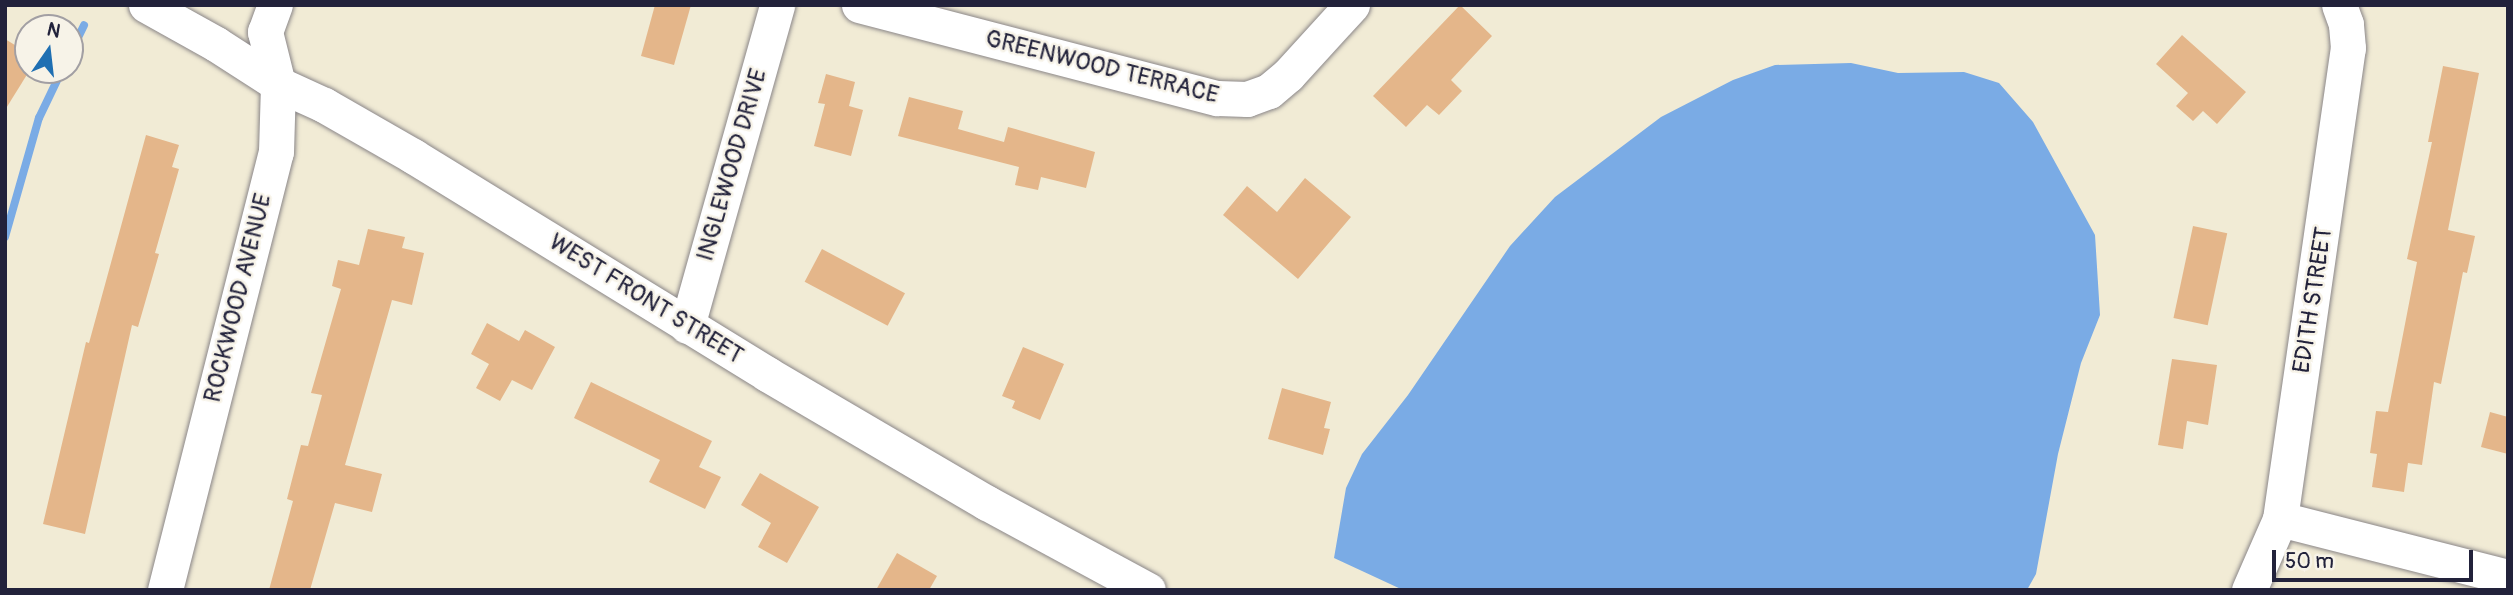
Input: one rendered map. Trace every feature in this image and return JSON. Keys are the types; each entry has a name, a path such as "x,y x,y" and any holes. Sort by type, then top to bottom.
{"street":[{"name":"WEST FRONT STREET","path":"146,5 216,44 278,84 324,104 413,156 687,326 987,503 1148,590"},
{"name":"ROCKWOOD AVENUE","path":"165,590 276,152 278,84 265,32 275,5"},
{"name":"INGLEWOOD DRIVE","path":"687,326 777,5"},
{"name":"GREENWOOD TERRACE","path":"859,5 1217,98 1247,99 1269,91 1288,75 1352,5"},
{"name":"EDITH STREET","path":"2249,590 2280,519 2348,48 2346,24 2339,5"},
{"path":"2280,519 2508,577"}],"water":[{"path":"1851,63 1898,73 1964,72 1999,83 2033,122 2095,235 2100,315 2081,363 2058,454 2036,574 2027,590 1403,590 1334,558 1346,488 1362,454 1408,395 1510,246 1555,197 1661,117 1733,80 1775,65"}],"building":[{"path":"655,5 691,5 674,65 641,56"},
{"path":"1460,5 1492,36 1451,80 1462,91 1439,115 1427,105 1406,127 1373,96"},
{"path":"2182,35 2246,92 2217,124 2203,111 2193,121 2176,106 2188,93 2156,64"},
{"path":"5,39 14,44 14,84 21,84 5,110"},
{"path":"2443,66 2479,73 2448,230 2475,236 2467,273 2463,272 2441,384 2434,382 2422,465 2408,463 2404,492 2372,487 2377,454 2370,453 2376,411 2388,412 2417,262 2407,259 2432,142 2428,142"},
{"path":"826,74 855,82 849,106 863,110 851,156 814,146 825,104 818,103"},
{"path":"909,97 963,111 958,129 1004,142 1008,127 1095,152 1086,188 1041,177 1038,190 1015,185 1019,167 898,136"},
{"path":"146,135 179,145 172,167 179,169 155,253 159,254 138,327 132,325 85,534 43,524 86,342 89,343"},
{"path":"1305,178 1351,217 1298,279 1223,215 1247,186 1277,212"},
{"path":"2193,226 2227,233 2208,325 2173,318"},
{"path":"368,229 405,237 402,248 424,253 412,305 392,300 345,465 382,474 372,512 335,503 310,590 269,590 293,501 287,499 301,445 308,446 322,395 311,393 341,289 332,286 338,260 359,265"},
{"path":"822,249 905,293 888,326 805,282"},
{"path":"487,323 519,341 525,330 555,347 532,390 512,380 500,401 476,388 489,364 471,354"},
{"path":"1023,347 1064,364 1040,420 1012,408 1015,401 1002,396"},
{"path":"2172,359 2217,365 2208,425 2187,421 2183,449 2158,445"},
{"path":"591,382 712,441 699,467 721,477 705,509 649,482 660,460 574,418"},
{"path":"1282,388 1331,402 1324,428 1330,429 1323,455 1268,439"},
{"path":"2490,412 2508,417 2508,454 2481,447"},
{"path":"760,473 819,507 787,563 758,547 771,523 741,505"},
{"path":"897,553 937,576 929,590 876,590"}],"waterway":[{"path":"5,237 39,118 55,84"}]}
